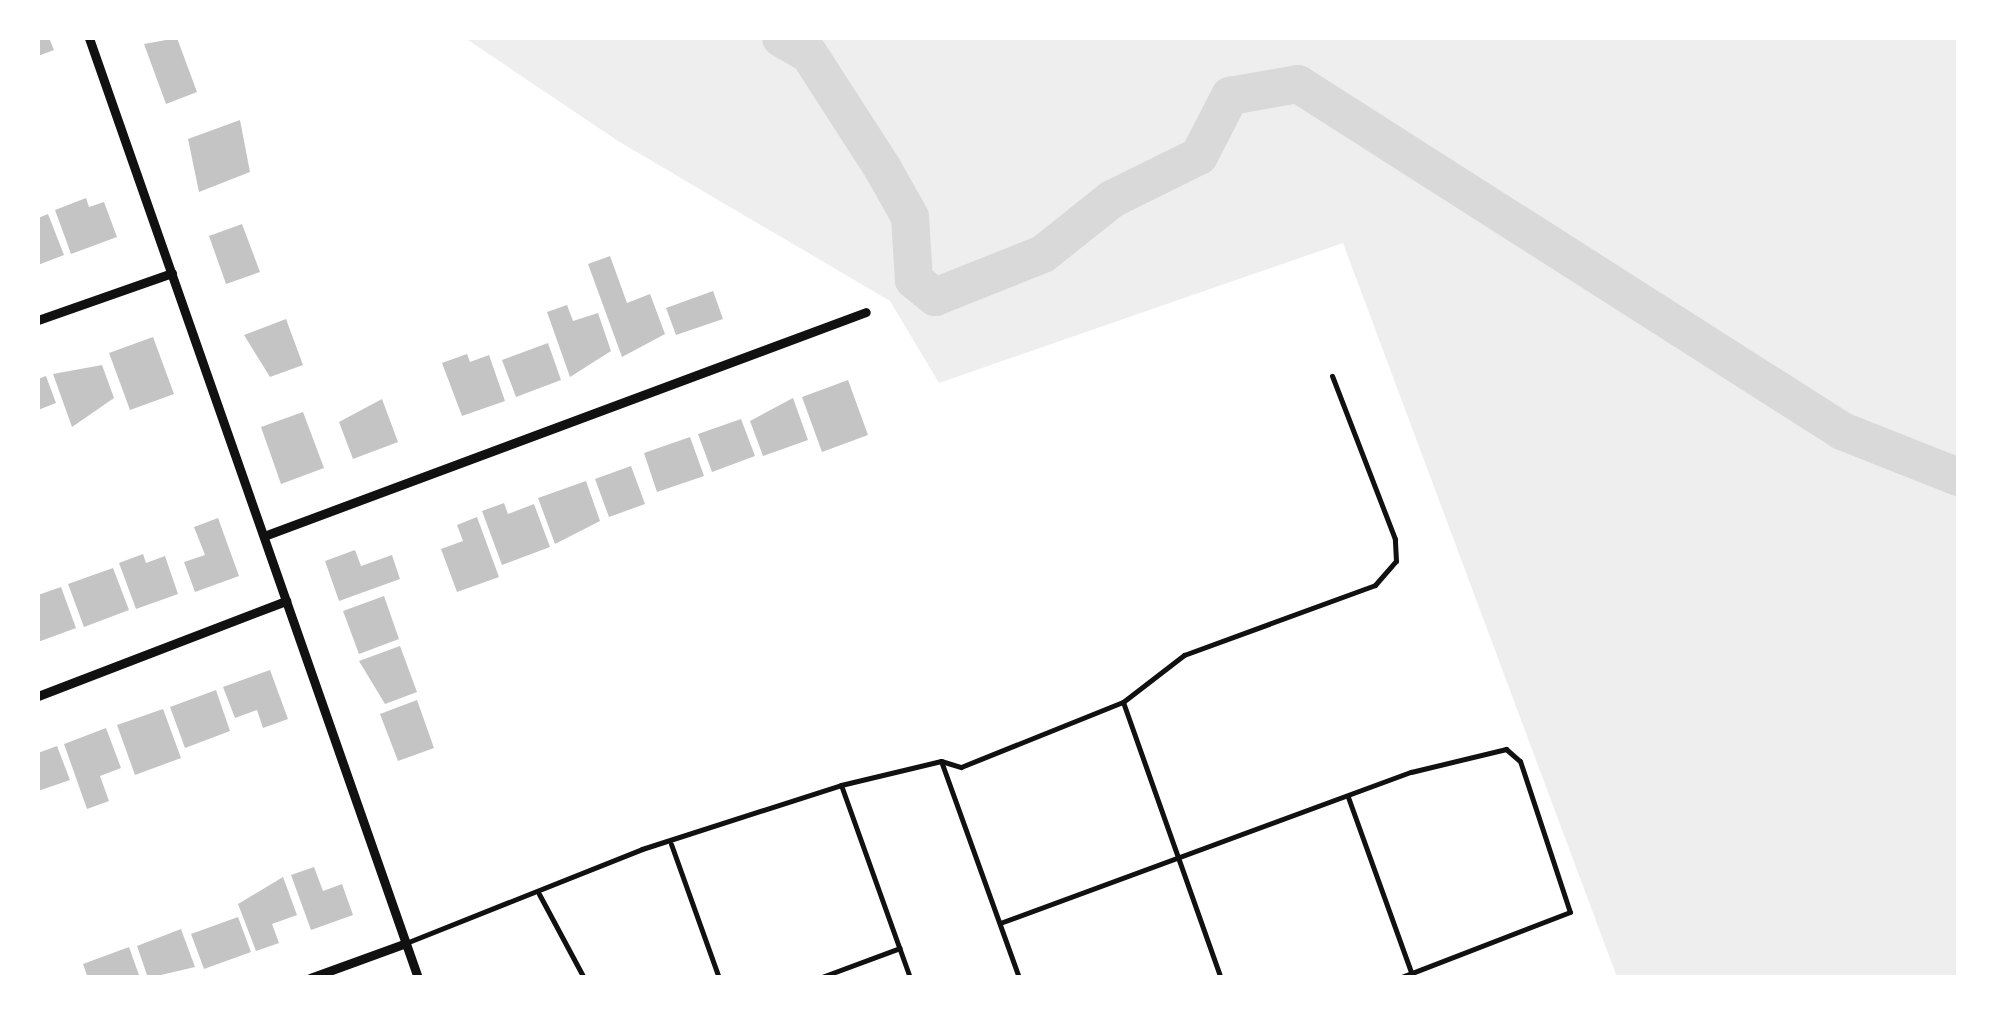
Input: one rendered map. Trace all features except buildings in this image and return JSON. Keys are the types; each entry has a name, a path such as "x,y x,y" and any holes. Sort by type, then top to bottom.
{"street":[{"path":"89,38 418,978"},
{"path":"38,320 172,274"},
{"path":"264,536 866,312"},
{"path":"38,696 286,601"},
{"path":"310,978 406,943"}],"lane":[{"path":"406,943 841,784 940,761 960,767 1122,702 1150,673 1375,585 1396,561 1332,376"},
{"path":"1122,702 1221,978"},
{"path":"1000,923 1347,796 1506,748 1520,762 1568,892 1570,912 1553,922 1399,978"},
{"path":"940,761 1019,978"},
{"path":"841,784 910,978"},
{"path":"1347,796 1412,975"},
{"path":"671,844 720,978"},
{"path":"539,894 584,978"},
{"path":"819,978 900,948"}],"shaded area":[{"path":"465,38 1958,38 1958,977 1617,977 1343,243 939,383 890,301 618,141"}],"waterway":[{"path":"781,38 809,54 883,169 910,217 914,280 935,297 1043,254 1112,199 1199,156 1230,96 1298,84 1842,431 1958,477"}]}
